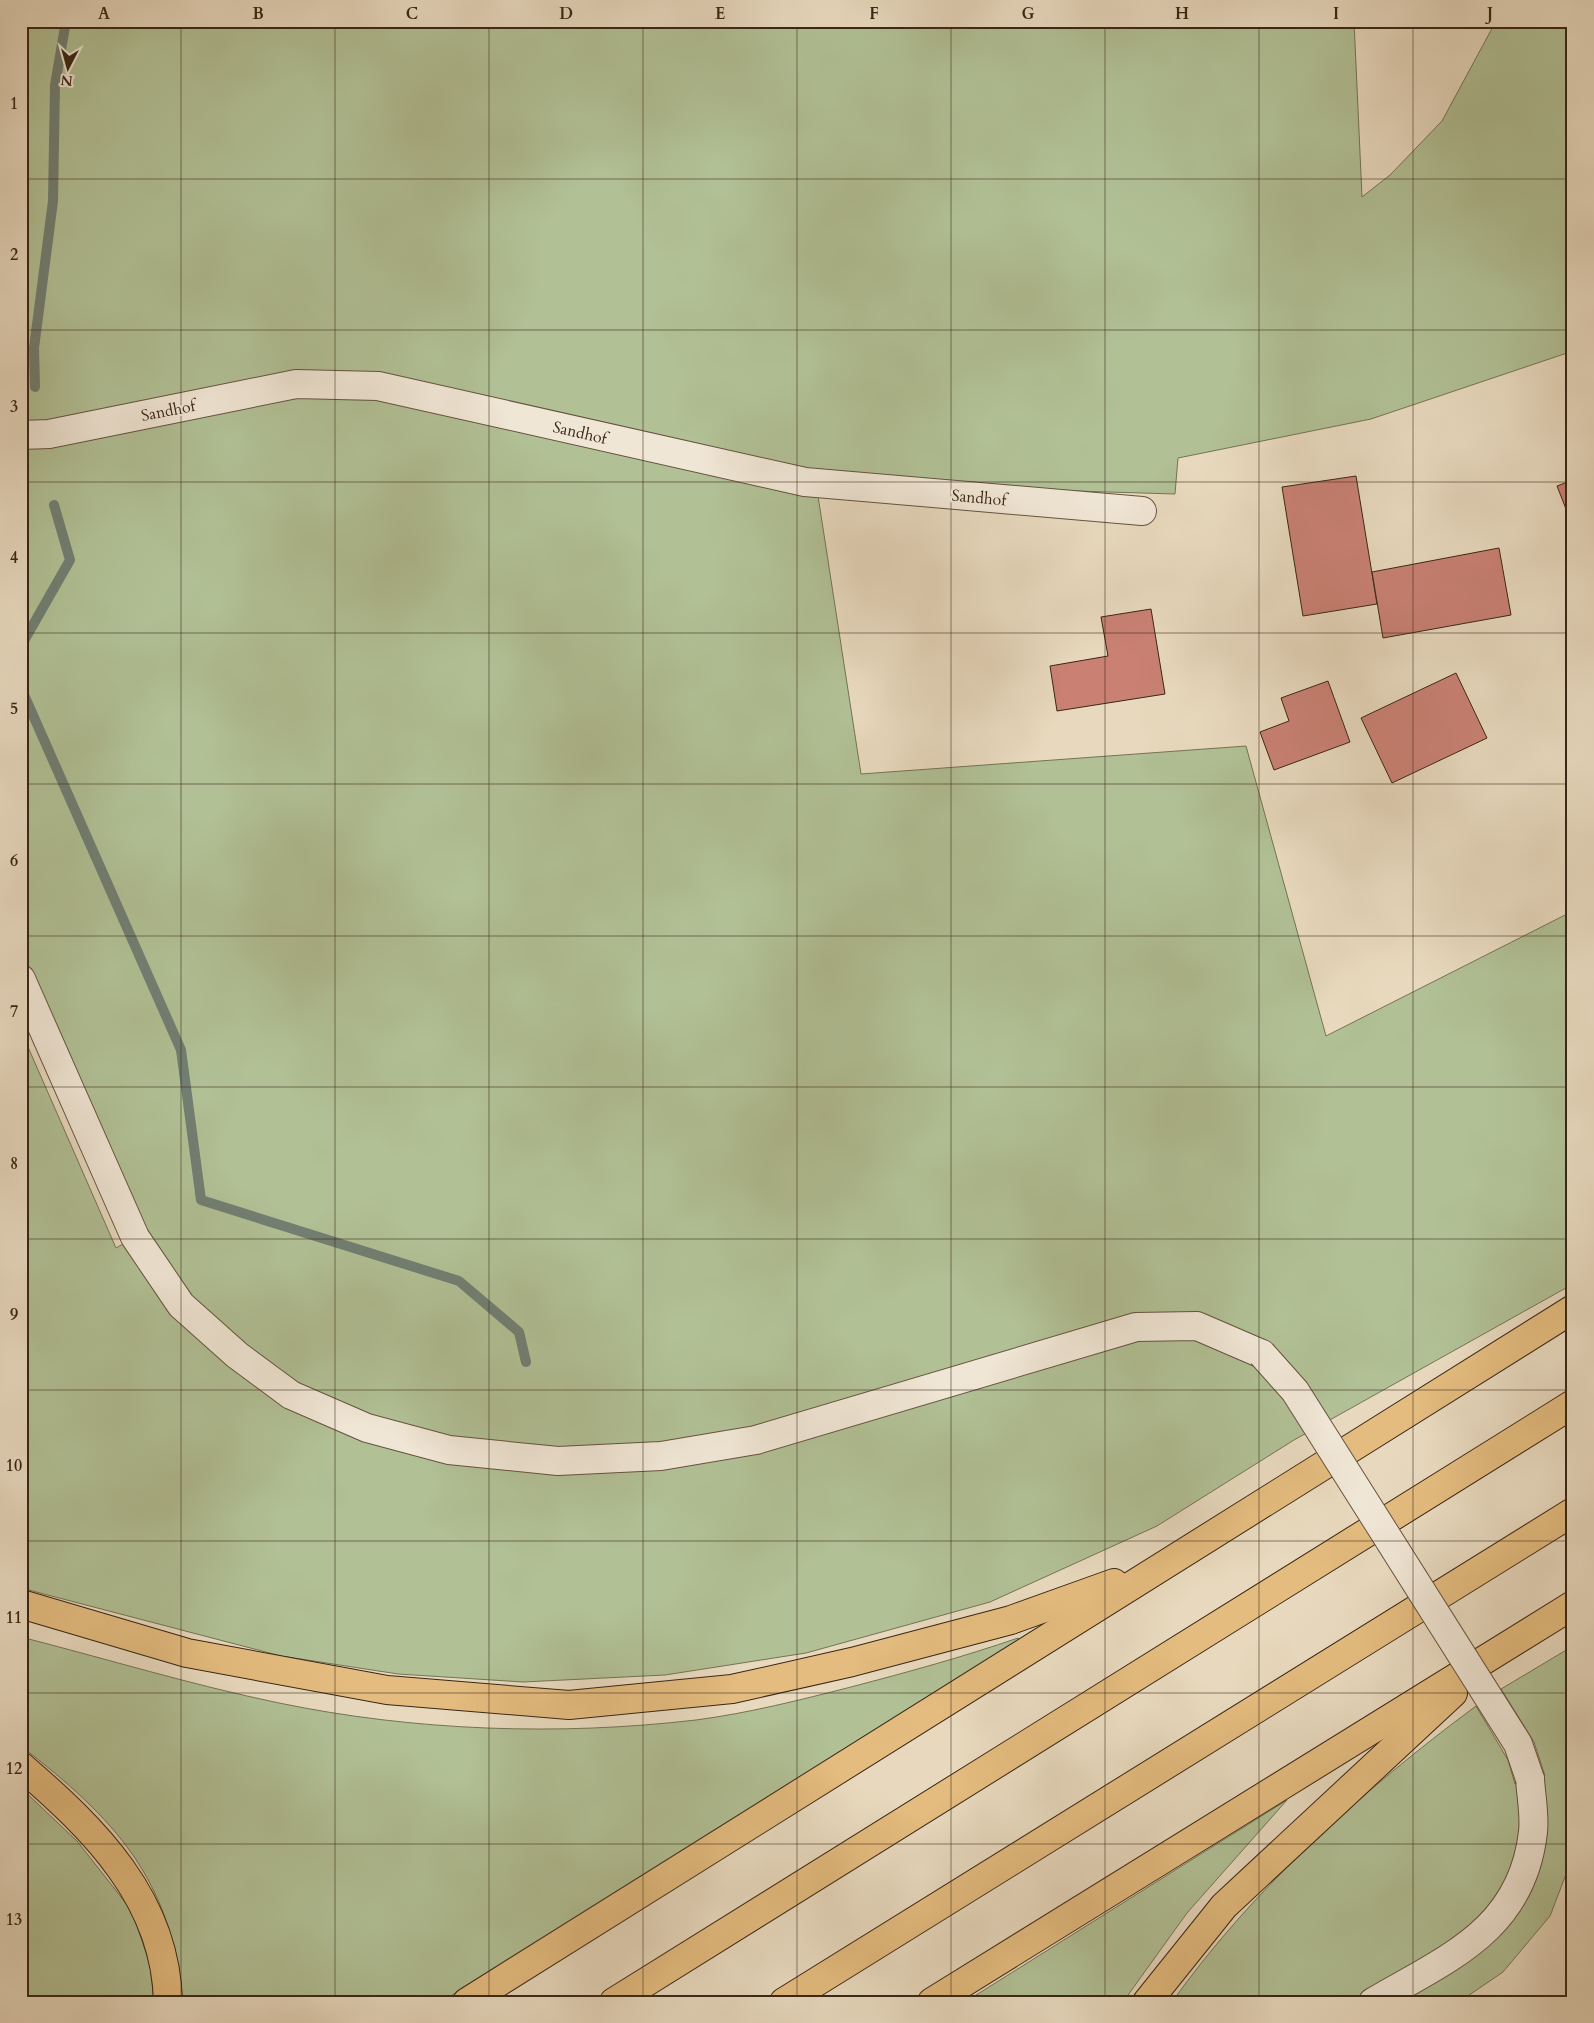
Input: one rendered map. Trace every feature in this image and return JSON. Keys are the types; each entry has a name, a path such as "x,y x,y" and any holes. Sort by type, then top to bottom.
{"highway":[{"path":"467,2002 1573,1309"},
{"path":"614,2002 1573,1404"},
{"path":"784,2002 1573,1512"},
{"path":"21,1604 187,1653 320,1678 387,1690 569,1705 732,1689 852,1662 1012,1620 1160,1567"},
{"path":"932,2002 1573,1605"},
{"path":"1147,2002 1224,1906 1498,1651"},
{"path":"21,1766 60,1800 118,1861 141,1900 159,1943 168,1988 168,2002"}],"street":[{"name":"Sandhof","path":"21,435 49,434 296,384 378,386 805,482 1142,511"},
{"path":"21,979 135,1237 181,1305 237,1355 291,1394 366,1428 449,1450 558,1461 661,1456 756,1440 1136,1326 1197,1326 1262,1354 1295,1391 1518,1744 1530,1779 1534,1830 1526,1870 1509,1906 1470,1945 1373,2002"}],"green space":[{"path":"21,21 1354,21 1362,197 1390,175 1442,121 1496,21 1573,21 1573,351 1371,419 1178,458 1175,494 976,488 814,470 861,774 1246,746 1326,1036 1573,911 1573,1284 1294,1440 1157,1526 990,1602 806,1653 665,1675 523,1682 398,1674 281,1656 21,1588 21,1031 116,1248 135,1237 21,979"},
{"path":"21,1637 150,1672 279,1703 382,1720 434,1725 539,1729 644,1725 735,1714 872,1681 956,1658 1018,1638 1021,1642 441,2002 183,2002 176,1958 166,1920 151,1886 133,1855 110,1826 84,1799 21,1746"},
{"path":"1573,1646 1573,1856 1550,1916 1503,1972 1459,2002 1399,2002 1484,1945 1542,1779 1545,1776 1534,1742 1501,1689"},
{"path":"1476,1706 1508,1760 1515,1784 1519,1782 1524,1832 1514,1870 1477,1925 1351,2002 1172,2002 1238,1919 1312,1842 1392,1772"},
{"path":"21,1788 77,1841 132,1911 150,1965 154,2002 21,2002 21,1978 25,1970 21,1961"},
{"path":"1287,1800 1187,1913 1123,2002 965,2002"}],"building":[{"path":"1356,476 1377,604 1303,616 1282,487"},
{"path":"1573,480 1573,506 1566,509 1557,486"},
{"path":"1499,548 1511,615 1383,638 1372,572"},
{"path":"1151,609 1165,694 1057,711 1050,666 1108,656 1101,617"},
{"path":"1456,673 1487,738 1392,783 1361,718"},
{"path":"1328,681 1350,742 1274,770 1260,732 1289,721 1281,698"}],"waterway":[{"path":"35,387 34,348 53,201 55,85 66,21"},
{"path":"21,646 70,560 54,505"},
{"path":"21,688 181,1050 201,1200 459,1281 519,1332 526,1362"}]}
